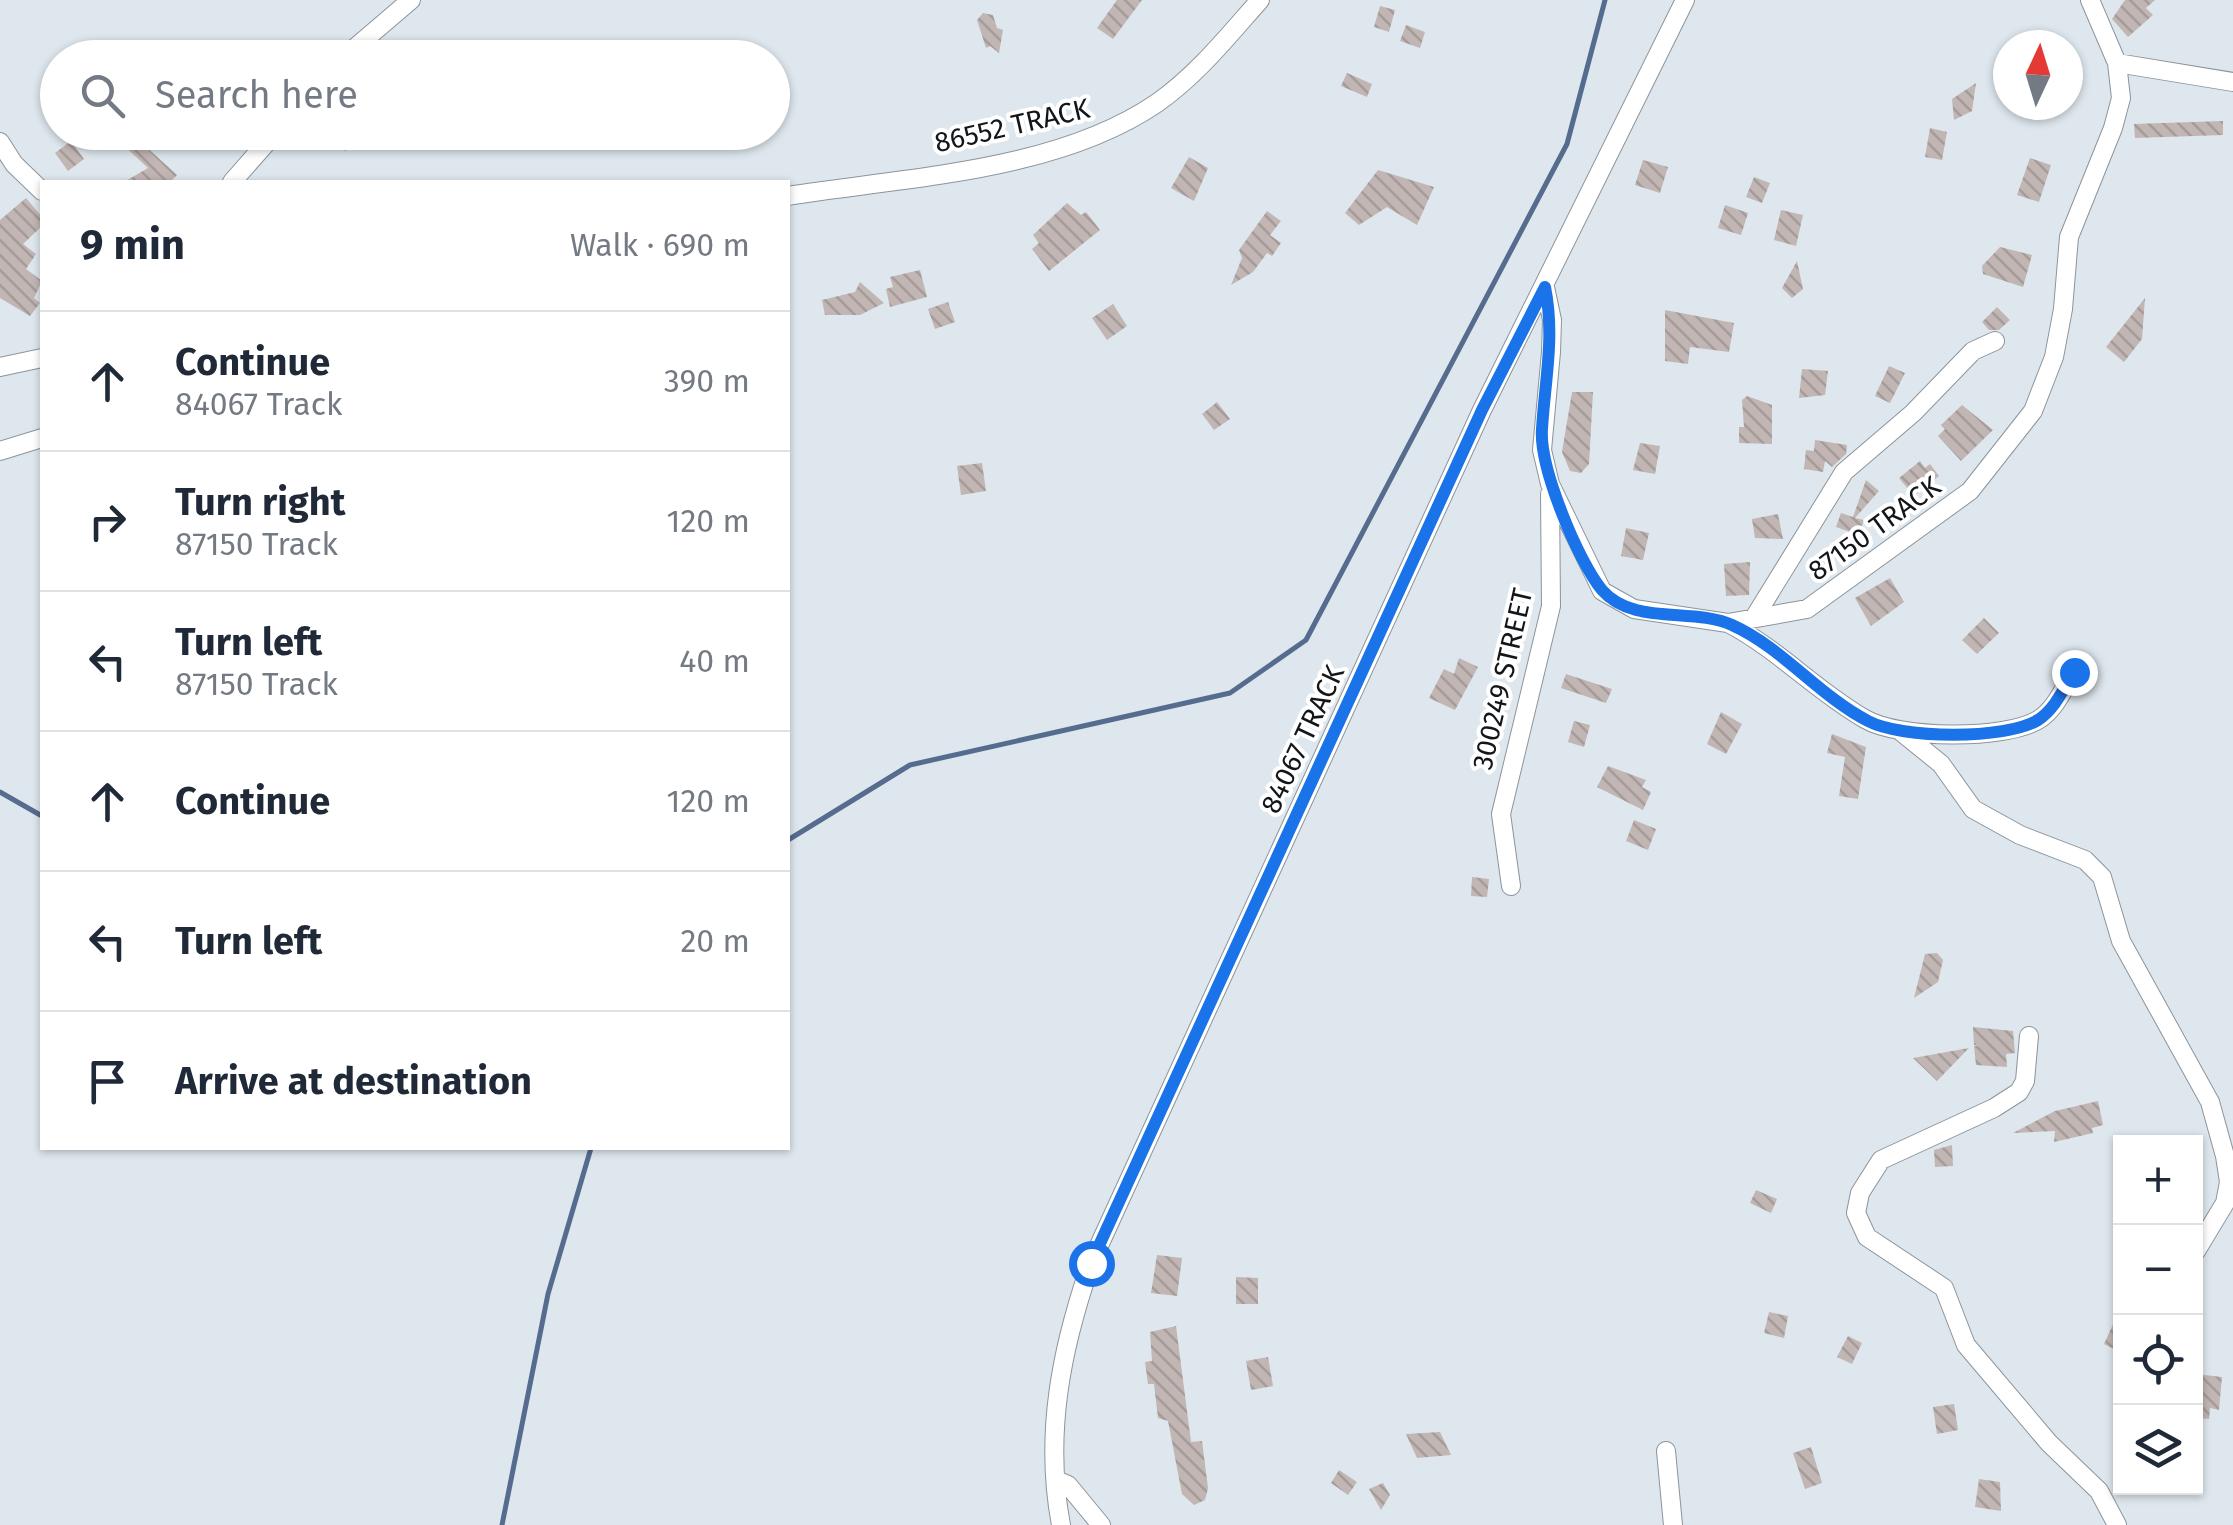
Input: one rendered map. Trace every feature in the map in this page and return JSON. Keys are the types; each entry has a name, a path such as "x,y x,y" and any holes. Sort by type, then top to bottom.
{"street":[{"path":"364,40 411,0"},
{"name":"86552 TRACK","path":"790,196 1026,156 1088,141 1157,102 1188,78 1260,0"},
{"name":"84067 TRACK","path":"1061,1525 1056,1480 1057,1398 1069,1333 1091,1263 1482,410 1685,0"},
{"name":"87150 TRACK","path":"1545,287 1552,320 1552,352 1542,429 1550,484 1590,570 1612,598 1634,609 1728,623 1807,609 1970,492 2024,427 2054,357 2066,290 2069,237 2118,112 2118,63 2094,1"},
{"path":"2118,63 2233,82"},
{"path":"0,142 14,164 40,189"},
{"path":"234,180 260,150"},
{"path":"1754,618 1844,472 1914,413 1973,351 1995,340"},
{"path":"0,367 40,358"},
{"path":"0,452 40,439"},
{"name":"300249 STREET","path":"1512,886 1501,814 1551,606 1550,484"},
{"path":"1728,623 1766,644 1866,720 1899,730 1960,734 2033,723 2053,706 2074,672"},
{"path":"1899,730 1941,764 1973,809 2099,872 2128,957 2210,1102 2229,1182 2225,1203 2203,1239"},
{"path":"2029,1036 2025,1081 2019,1092 1994,1108 1881,1160 1860,1193 1856,1213 1867,1237 1944,1288 1966,1346 2049,1442 2099,1491 2117,1525"},
{"path":"1666,1451 1674,1525"},
{"path":"1056,1480 1068,1485 1100,1525"}],"building":[{"path":"1117,0 1142,0 1113,39 1097,28"},
{"path":"2125,0 2155,0 2146,8 2153,15 2128,37 2112,19"},
{"path":"1380,6 1395,10 1389,32 1374,27"},
{"path":"983,13 993,15 997,28 1003,30 999,53 990,46 986,48 977,20"},
{"path":"1406,25 1425,32 1420,48 1400,41"},
{"path":"1347,73 1372,84 1367,97 1341,86"},
{"path":"1976,83 1972,111 1954,120 1952,99"},
{"path":"2223,121 2223,135 2135,138 2134,124"},
{"path":"1930,128 1947,132 1942,160 1925,157"},
{"path":"78,150 84,159 68,171 55,153"},
{"path":"129,150 150,150 177,175 172,180 127,180 148,168"},
{"path":"1189,157 1208,168 1194,201 1171,188"},
{"path":"2030,158 2051,165 2039,202 2017,195"},
{"path":"1643,160 1668,167 1660,193 1635,185"},
{"path":"1378,170 1434,187 1417,225 1387,207 1359,225 1345,213"},
{"path":"1754,177 1770,183 1762,203 1746,197"},
{"path":"26,198 40,215 40,228 23,244 36,254 26,269 40,280 34,298 40,303 30,316 0,298 0,220"},
{"path":"1067,203 1081,215 1086,212 1100,230 1049,271 1032,249 1039,243 1033,235"},
{"path":"1725,205 1748,213 1741,235 1718,228"},
{"path":"1781,210 1803,215 1796,246 1774,240"},
{"path":"1267,211 1281,221 1270,235 1281,243 1272,256 1267,253 1253,272 1231,285 1242,258 1239,250"},
{"path":"2000,247 2032,255 2023,287 1983,274 1982,266"},
{"path":"1797,261 1803,289 1792,298 1782,288"},
{"path":"920,270 927,297 890,307 886,289 893,287 890,277"},
{"path":"860,282 884,303 860,315 825,315 822,300 855,292"},
{"path":"2145,298 2142,339 2124,362 2106,347"},
{"path":"948,302 955,322 935,329 928,309"},
{"path":"1113,304 1127,326 1107,340 1092,318"},
{"path":"1997,307 2010,320 1999,330 1989,330 1982,322"},
{"path":"1665,310 1734,323 1729,352 1690,347 1688,364 1665,361"},
{"path":"1889,366 1905,373 1890,403 1875,396"},
{"path":"1802,369 1828,371 1825,395 1799,398"},
{"path":"1572,392 1593,392 1589,464 1581,473 1570,471 1562,452"},
{"path":"1747,396 1772,405 1772,444 1739,443 1739,427 1744,427 1742,400"},
{"path":"1217,402 1230,419 1214,430 1202,414"},
{"path":"1962,405 1993,430 1961,461 1938,436 1945,429 1941,425"},
{"path":"1815,440 1847,445 1846,454 1832,467 1825,461 1823,472 1804,469 1806,450 1814,451"},
{"path":"1640,443 1660,446 1655,474 1633,470"},
{"path":"1920,461 1925,468 1930,464 1939,476 1914,496 1899,478"},
{"path":"982,463 986,491 961,495 957,466"},
{"path":"1866,480 1879,491 1855,518 1864,520 1859,535 1836,527 1841,513 1853,517"},
{"path":"1778,514 1783,539 1755,538 1752,519"},
{"path":"1626,528 1649,533 1643,560 1621,556"},
{"path":"1821,554 1835,571 1821,582 1806,566"},
{"path":"1750,562 1749,595 1726,596 1724,564"},
{"path":"1890,578 1904,602 1871,626 1855,598"},
{"path":"1984,618 1999,633 1977,654 1962,640"},
{"path":"1459,658 1478,667 1455,710 1429,698 1444,669 1454,674"},
{"path":"1566,674 1612,689 1606,703 1561,688"},
{"path":"1721,712 1742,724 1726,754 1707,744"},
{"path":"1574,721 1590,725 1584,747 1568,742"},
{"path":"1832,734 1866,747 1858,799 1839,796 1845,757 1827,753"},
{"path":"1608,766 1646,780 1642,787 1651,792 1643,810 1597,787"},
{"path":"1634,820 1656,829 1648,850 1626,841"},
{"path":"1472,877 1489,879 1487,897 1471,896"},
{"path":"1937,953 1943,960 1938,982 1914,998 1925,954"},
{"path":"1973,1027 2013,1031 2015,1053 2006,1054 2007,1067 1976,1065 1974,1046 1979,1046 1974,1045"},
{"path":"1969,1048 1937,1081 1913,1058"},
{"path":"2098,1101 2103,1125 2092,1128 2093,1133 2054,1142 2055,1131 2013,1133 2055,1111"},
{"path":"1952,1145 1953,1166 1935,1167 1934,1150"},
{"path":"1756,1190 1777,1199 1771,1213 1750,1203"},
{"path":"1157,1255 1182,1258 1177,1296 1151,1293"},
{"path":"1236,1277 1258,1278 1258,1304 1236,1304"},
{"path":"1769,1312 1788,1316 1784,1338 1764,1333"},
{"path":"2113,1324 2113,1348 2104,1344"},
{"path":"1176,1326 1191,1442 1202,1441 1208,1488 1205,1500 1194,1505 1182,1494 1168,1421 1158,1418 1154,1384 1148,1384 1145,1362 1152,1361 1150,1332"},
{"path":"1848,1336 1862,1343 1852,1364 1837,1357"},
{"path":"1268,1357 1273,1386 1251,1390 1246,1361"},
{"path":"2203,1375 2222,1377 2219,1410 2210,1408 2209,1419 2203,1419"},
{"path":"1954,1404 1958,1430 1937,1434 1933,1407"},
{"path":"1440,1432 1451,1455 1417,1458 1406,1434"},
{"path":"1811,1447 1822,1483 1805,1489 1793,1453"},
{"path":"1339,1470 1357,1482 1348,1495 1331,1483"},
{"path":"1979,1479 2000,1482 2001,1511 1975,1507"},
{"path":"1383,1483 1390,1495 1381,1510 1369,1489"}],"waterway":[{"path":"790,839 910,765 1230,693 1306,640 1567,144 1605,0"},
{"path":"0,792 40,815"},
{"path":"502,1525 548,1294 590,1150"}],"route":[{"path":"1091,1263 1482,410 1545,287 1552,320 1552,352 1542,450 1550,484 1569,527 1602,590 1612,598 1634,609 1728,623 1766,644 1866,720 1899,730 1960,734 2033,723 2048,713 2074,672"}]}
